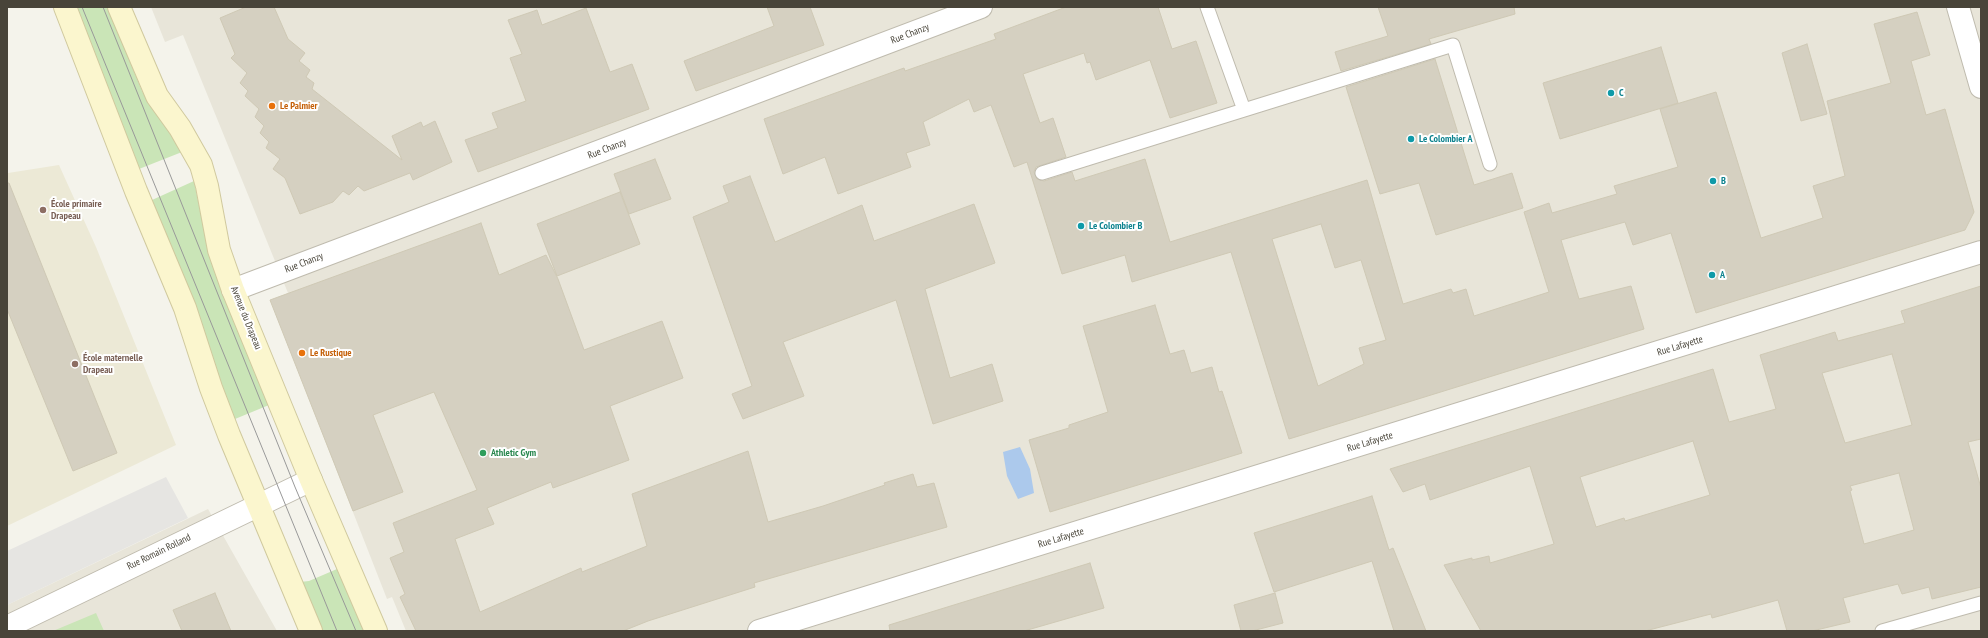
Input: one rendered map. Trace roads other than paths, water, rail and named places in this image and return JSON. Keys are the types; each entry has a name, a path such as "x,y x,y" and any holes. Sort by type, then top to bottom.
{"main road":[{"path":"65,7 136,191 186,308 211,388 257,505 311,631"},
{"name":"Avenue du Drapeau","path":"119,7 157,96 180,128 201,165 207,186 219,250 234,290 311,480 376,631"}],"street":[{"name":"Rue Chanzy","path":"234,290 981,7"},
{"path":"1958,7 1981,87"},
{"name":"Rue Lafayette","path":"759,631 1981,252"},
{"name":"Rue Romain Rolland","path":"7,627 311,480"}],"lane":[{"path":"1207,7 1244,110"},
{"path":"1042,173 1453,46 1490,164"},
{"path":"1889,630 1981,603"}],"water":[{"path":"1020,447 1030,469 1034,493 1018,499 1007,476 1003,452"}],"tram line":[{"path":"82,7 337,631"},
{"path":"103,7 295,487 356,631"}],"place":[{"name":"C","path":"1611,93"},
{"name":"Le Palmier","path":"272,106"},
{"name":"Le Colombier A","path":"1411,139"},
{"name":"B","path":"1713,181"},
{"name":"École primaire Drapeau","path":"43,210"},
{"name":"Le Colombier B","path":"1081,226"},
{"name":"A","path":"1712,275"},
{"name":"Le Rustique","path":"302,353"},
{"name":"École maternelle Drapeau","path":"75,364"},
{"name":"Athletic Gym","path":"483,453"}]}
